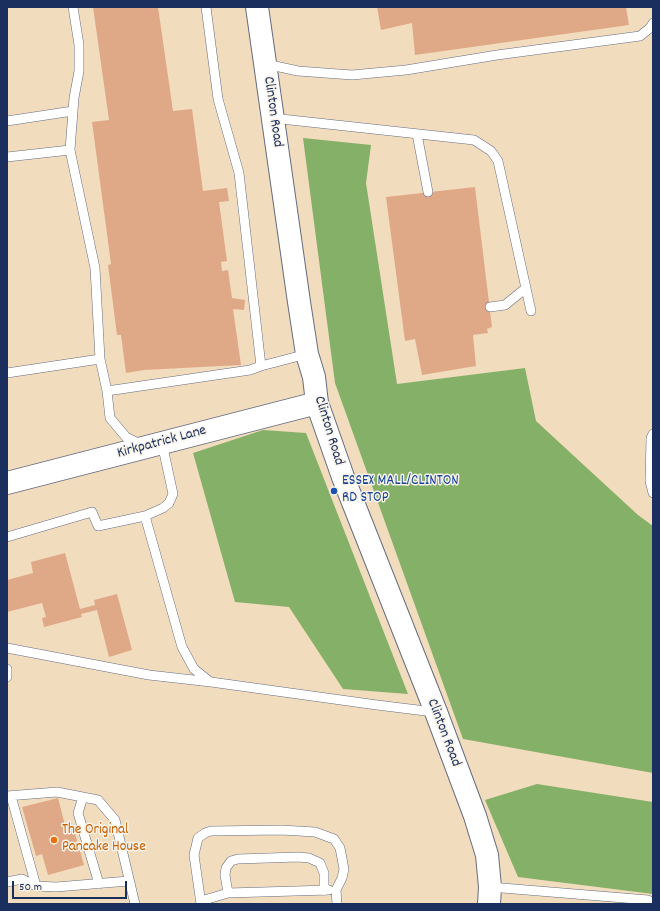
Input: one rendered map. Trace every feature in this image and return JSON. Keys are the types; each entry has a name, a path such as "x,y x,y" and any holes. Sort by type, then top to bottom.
{"street":[{"name":"Clinton Road","path":"257,7 298,302 307,354 314,377 317,402 343,477 436,712 481,836 487,855 489,895"},
{"name":"Kirkpatrick Lane","path":"7,483 317,402"}],"lane":[{"path":"7,537 92,512 98,526 145,516 163,508 169,503 173,494 154,445 126,437 110,418 107,391 100,359 95,268 70,150 74,98 79,71 79,45 73,7"},
{"path":"206,7 218,99 239,173 261,366"},
{"path":"265,64 298,71 352,75 406,70 497,55 640,36 650,28 653,23"},
{"path":"7,121 73,111"},
{"path":"272,118 474,140 491,151 498,161 532,311"},
{"path":"417,134 428,192"},
{"path":"7,157 70,150"},
{"path":"490,307 505,305 526,288"},
{"path":"107,391 250,370 307,354"},
{"path":"7,373 100,359"},
{"path":"653,434 650,438 650,481 653,493"},
{"path":"145,516 182,647 194,669 211,682"},
{"path":"7,648 149,675 436,712"},
{"path":"7,669 7,677"},
{"path":"36,886 9,796 58,792 98,800 115,820 135,904"},
{"path":"83,797 78,813 98,884"},
{"path":"336,890 228,892 201,902 194,850 198,838 211,831 302,830 324,835 334,839 340,848 344,869 342,878 336,890 336,904"},
{"path":"228,892 225,875 226,868 231,862 238,859 298,856 309,858 320,863 324,873 324,891"},
{"path":"7,882 22,879 36,886 56,887 129,881"},
{"path":"489,895 648,900 653,904"}],"green space":[{"path":"303,138 371,145 366,183 397,384 525,368 536,421 638,515 653,526 653,773 463,739 335,383"},
{"path":"263,430 306,433 408,694 343,689 289,607 235,602 193,453"},
{"path":"537,784 653,802 653,894 518,877 485,800"}],"building":[{"path":"93,7 158,7 173,111 192,109 203,191 227,188 229,201 219,202 227,261 221,262 222,271 228,270 232,298 245,300 244,310 233,309 241,365 144,370 126,373 121,335 117,335 108,265 111,264 92,122 109,120"},
{"path":"377,7 626,7 629,25 415,55 412,23 381,30"},
{"path":"475,187 492,327 487,329 488,333 473,335 476,366 422,375 415,339 405,341 386,197"},
{"path":"65,553 80,609 95,605 94,600 117,594 132,650 109,657 97,610 81,614 82,617 44,627 42,618 46,617 42,603 7,612 7,580 33,573 31,562"},
{"name":"The Original Pancake House","path":"58,798 65,825 72,823 84,865 48,875 42,854 36,856 22,807"}],"place":[{"name":"ESSEX MALL/CLINTON RD STOP","path":"334,491"},
{"name":"The Original Pancake House","path":"54,840"}]}
